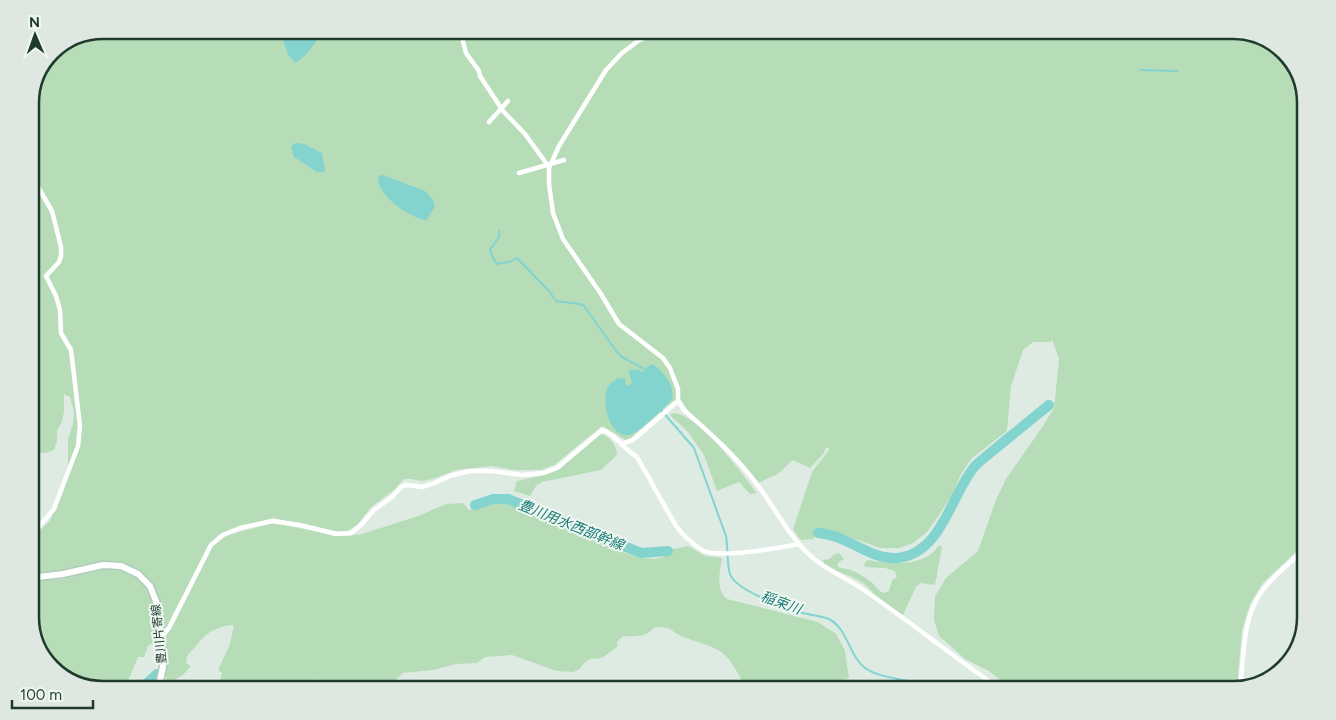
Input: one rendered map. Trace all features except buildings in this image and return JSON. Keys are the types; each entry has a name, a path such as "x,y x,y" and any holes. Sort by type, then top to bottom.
{"main road":[{"name":"豊川片寄線","path":"39,577 63,574 103,565 121,566 146,580 154,592 157,604 163,666 160,681"}],"street":[{"path":"462,39 466,53 503,112 525,134 549,168"},
{"path":"643,39 622,53 606,70 571,125 549,168 550,198 556,224 563,239 619,324 663,358 670,368 678,389 678,401 684,410 740,463 799,544 813,558 858,586 934,640 965,666 988,681"},
{"path":"489,122 508,101"},
{"path":"519,173 564,160"},
{"path":"39,189 52,211 61,247 59,262 46,276 56,296 60,310 61,333 70,350 80,426 78,446 54,509 39,526"},
{"path":"621,444 633,440 678,401"},
{"path":"161,637 169,628 211,545 229,532 272,521 336,534 351,533 401,487 406,485 422,487 469,471 492,471 522,475 543,473 557,468 602,430 640,460 681,532 702,550 732,554 799,544"},
{"path":"1241,681 1247,628 1252,607 1266,586 1297,557"}],"green space":[{"path":"95,39 1233,39 1254,42 1269,50 1286,67 1294,82 1297,99 1297,551 1262,584 1250,604 1242,630 1238,681 1002,681 989,671 965,659 939,636 934,620 935,596 946,578 978,551 996,500 1006,479 1054,408 1059,359 1052,339 1051,342 1033,342 1023,350 1011,386 1007,431 972,458 961,474 952,495 927,532 913,543 899,548 880,548 828,529 814,532 814,539 801,540 793,530 812,472 830,449 826,447 824,453 810,468 793,460 778,474 758,483 693,418 681,400 673,401 627,441 602,426 554,465 541,470 514,470 492,466 456,470 433,479 421,481 404,479 394,490 371,507 357,525 347,531 336,531 273,518 224,532 209,545 166,628 163,627 160,604 153,587 144,575 126,565 104,562 62,573 39,575 39,531 50,521 60,493 68,478 68,439 73,424 74,412 70,397 64,394 64,412 62,422 57,430 57,441 54,450 39,453 39,99 45,75 52,64 56,60 60,60 60,56 71,47 82,42"},
{"path":"673,413 695,423 707,433 757,493 750,494 739,482 717,491 704,455 688,432 670,415"},
{"path":"601,434 612,442 616,448 617,455 601,470 542,482 536,486 530,496 514,491 517,481 558,470"},
{"path":"495,500 512,502 605,540 603,544 640,557 659,558 667,555 673,549 688,546 705,556 722,558 720,585 723,595 727,599 818,622 836,634 841,643 845,651 849,678 839,681 742,681 734,667 721,652 710,646 685,638 669,628 655,627 645,635 623,636 617,642 617,647 602,658 590,659 580,669 573,672 557,671 512,655 485,657 477,663 456,664 434,670 403,673 394,681 216,681 220,680 222,673 218,670 230,644 234,625 217,628 208,633 188,655 186,663 191,666 187,671 175,680 168,681 166,679 165,639 213,545 224,536 273,523 348,536 362,534 418,516 446,504 463,503 469,510"},
{"path":"939,545 942,547 935,585 921,583 916,587 903,615 877,597 863,583 829,567 824,564 823,560 830,559 834,554 839,553 844,559 837,566 859,574 884,593 889,591 892,580 897,577 895,571 885,568 865,567 864,563 868,560 886,563 916,561 925,558"},
{"path":"102,568 110,568 119,569 134,575 146,586 153,602 158,645 151,644 148,646 144,657 138,657 128,681 95,681 86,679 67,670 50,653 40,630 39,580 62,579"}],"water":[{"path":"285,39 317,39 308,52 295,63 289,56 283,41"},
{"path":"296,143 304,144 322,153 325,170 323,172 317,172 294,157 291,146"},
{"path":"383,175 425,191 433,200 435,206 427,220 412,216 388,197 379,183 379,176"},
{"path":"653,364 661,371 671,385 671,401 633,434 622,434 616,431 612,425 606,410 607,389 618,378 625,379 626,385 629,386 632,382 628,371 634,369 643,372"}],"waterway":[{"path":"1140,70 1178,71"},
{"path":"499,231 499,237 490,250 497,264 517,258 549,291 556,301 584,306 617,352 622,357 646,370"},
{"name":"豊川用水西部幹線","path":"818,533 839,538 887,558 897,558 912,554 925,546 935,535 975,466 1049,405"},
{"name":"稲束川","path":"661,410 694,448 726,536 729,570 734,580 742,587 774,603 803,613 829,619 840,629 855,657 865,668 880,675 906,681"},
{"name":"豊川用水西部幹線","path":"475,505 493,499 508,499 641,553 668,551"},
{"name":"豊川用水西部幹線","path":"150,681 157,674"}]}
